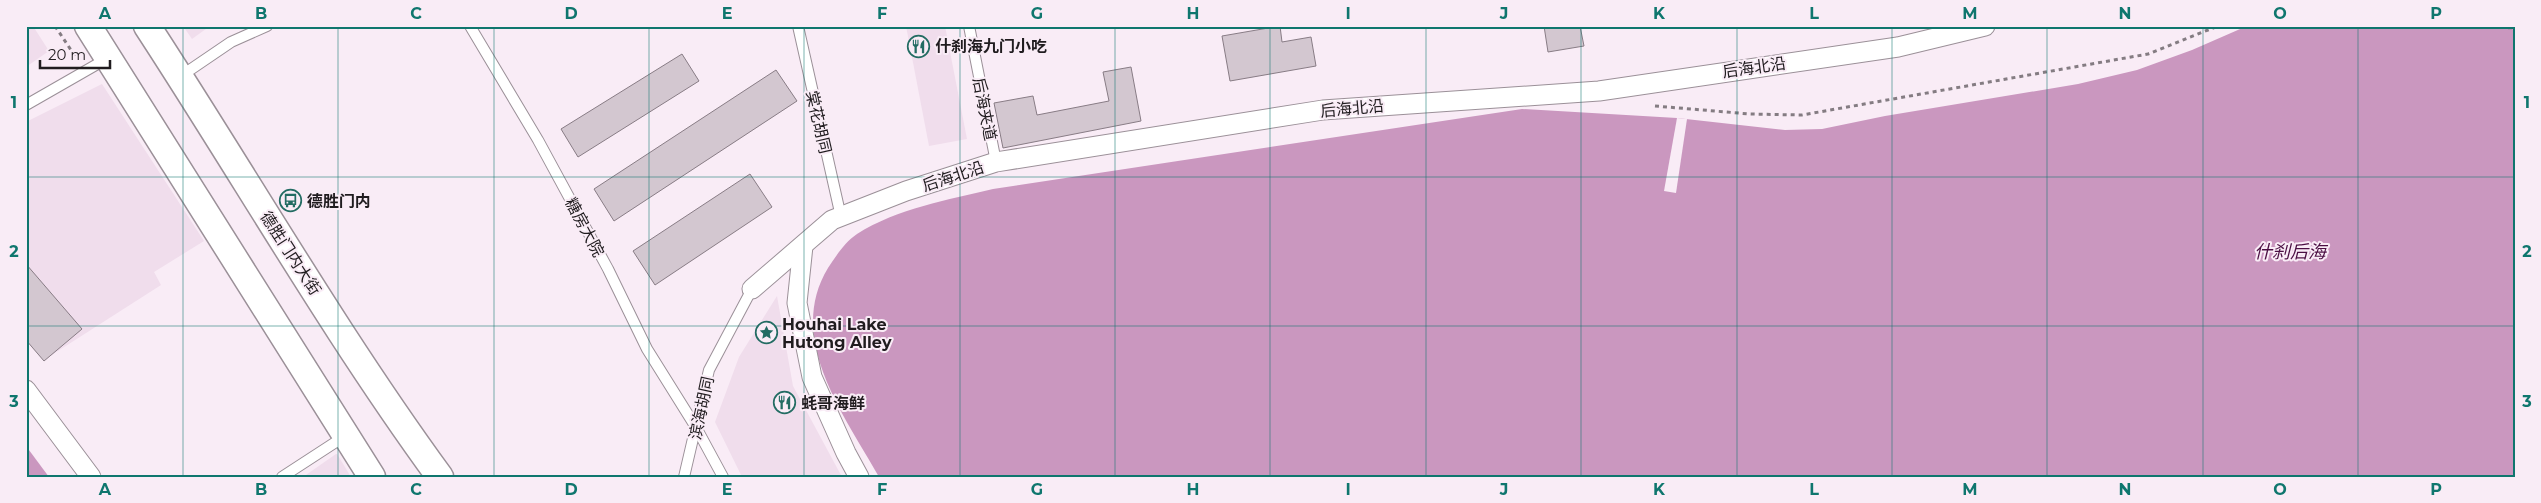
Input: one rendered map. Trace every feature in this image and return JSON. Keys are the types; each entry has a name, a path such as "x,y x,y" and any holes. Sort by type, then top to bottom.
{"main road":[{"path":"88,26 372,477"},
{"name":"德胜门内大街","path":"147,26 267,217 411,438 440,477"}],"street":[{"name":"后海北沿","path":"752,289 832,220 906,191 996,162 1323,110 1599,91 1898,47 1985,26"},
{"path":"803,246 797,303 812,377 846,453 859,477"},
{"path":"26,390 91,477"}],"lane":[{"path":"180,76 231,42 267,26"},
{"name":"糖房大院","path":"470,26 543,149 608,269 647,349 697,429 723,477"},
{"name":"棠花胡同","path":"798,26 841,217"},
{"name":"后海夹道","path":"969,26 996,162"},
{"path":"26,105 108,57"},
{"name":"滨海胡同","path":"684,477 710,370 752,289"},
{"path":"282,477 345,436"}],"path":[{"path":"55,26 84,71"},
{"path":"1646,105 1750,114 1802,115 2082,68 2148,54 2218,26"},
{"path":"2468,26 2515,28"}],"shaded area":[{"path":"26,26 33,26 49,51 26,67"},
{"path":"183,26 210,26 192,39"},
{"path":"906,26 945,26 967,139 929,146"},
{"path":"102,84 204,241 154,272 161,285 47,358 26,336 26,122"},
{"path":"777,296 793,386 842,477 742,477 715,422 739,357"},
{"path":"336,454 351,477 303,477"}],"water":[{"name":"什刹后海","path":"2247,26 2515,26 2515,477 879,477 837,403 816,349 813,322 816,295 828,268 853,237 873,225 906,211 993,189 1522,109 1677,118 1785,130 1822,129 1885,116 2078,84 2137,70 2192,50"},
{"path":"26,446 49,477 26,477"}],"pier":[{"path":"1677,118 1687,119 1676,193 1664,191"}],"building":[{"path":"1280,26 1282,42 1311,37 1316,66 1230,81 1222,36"},
{"path":"1544,26 1580,26 1584,46 1548,52"},
{"path":"682,54 699,81 578,157 561,129"},
{"path":"1131,67 1141,121 1003,148 994,103 1033,96 1037,115 1109,101 1103,72"},
{"path":"776,70 797,101 614,221 594,189"},
{"path":"750,174 772,207 655,285 633,251"},
{"path":"26,264 82,329 44,361 26,340"}],"place":[{"name":"什刹海九门小吃","path":"919,46"},
{"name":"德胜门内","path":"291,201"},
{"name":"Houhai Lake Hutong Alley","path":"766,333"},
{"name":"蚝哥海鲜","path":"785,403"}]}
